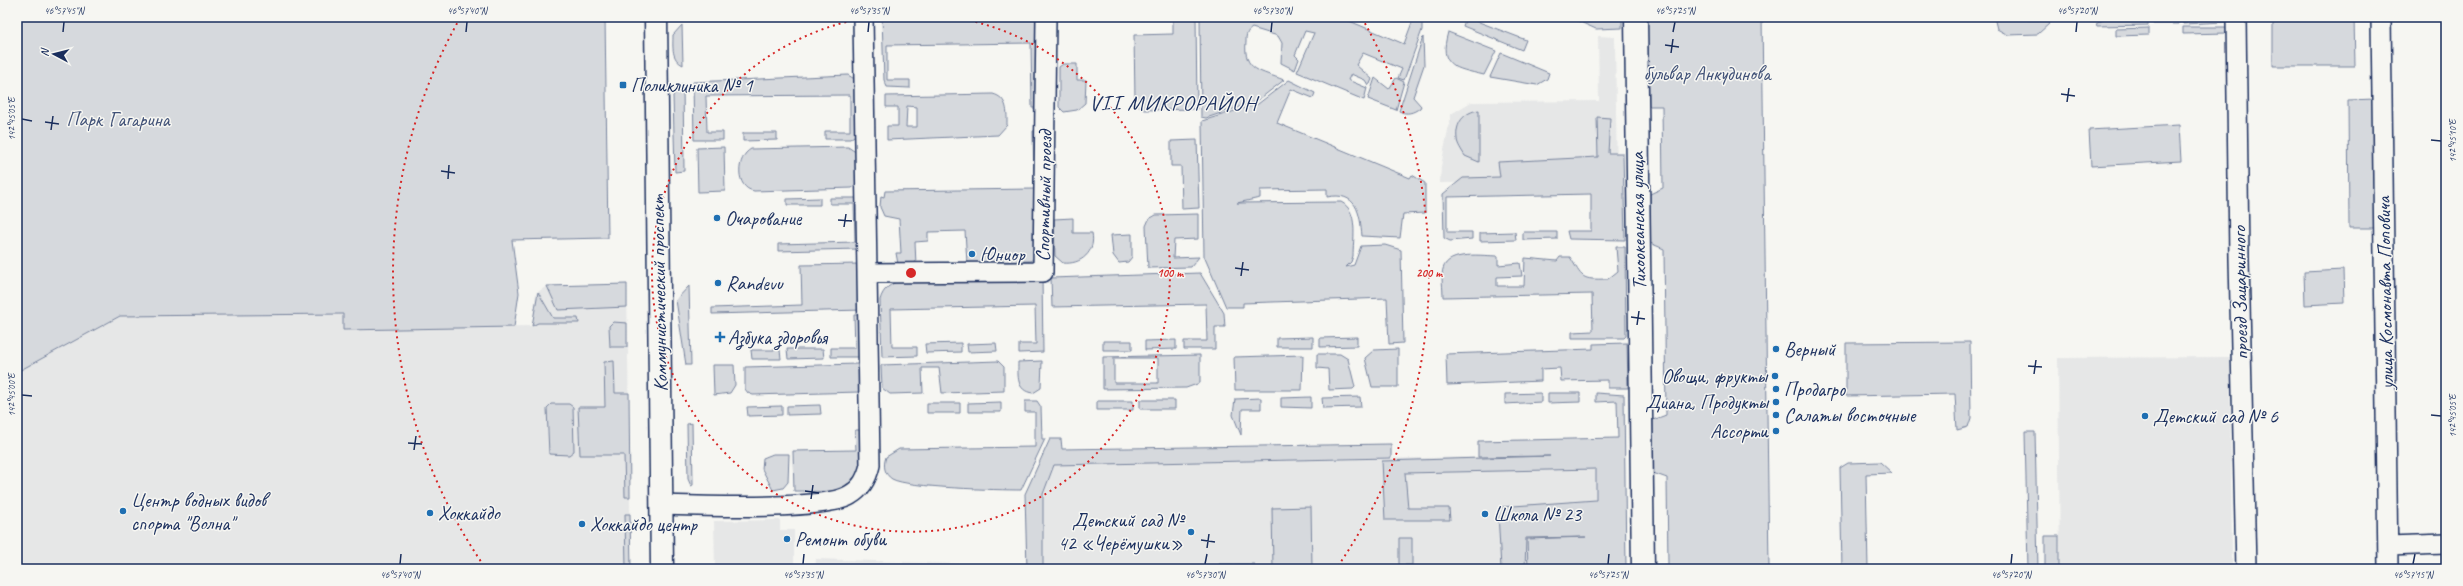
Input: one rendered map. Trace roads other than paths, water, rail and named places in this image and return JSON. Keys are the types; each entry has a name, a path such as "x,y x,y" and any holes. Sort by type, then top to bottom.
{"main road":[{"name":"Коммунистический проспект","path":"656,17 662,569"},
{"name":"Тихоокеанская улица","path":"1636,17 1643,569"}],"street":[{"path":"661,505 805,504 830,502 849,496 860,488 867,477 870,465 863,17"},
{"name":"Спортивный проезд","path":"867,273 1043,272 1046,17"},
{"name":"проезд Зацаринного","path":"2236,17 2238,244 2246,569"},
{"name":"улица Космонавта Поповича","path":"2381,17 2388,569"},
{"path":"2388,546 2446,544"}],"place":[{"name":"Поликлиника № 1","path":"623,85"},
{"name":"Очарование","path":"717,218"},
{"name":"Юниор","path":"972,254"},
{"name":"Randevu","path":"718,283"},
{"name":"Азбука здоровья","path":"720,337"},
{"name":"Верный","path":"1776,349"},
{"name":"Овощи, фрукты","path":"1775,376"},
{"name":"Продагро","path":"1776,389"},
{"name":"Диана, Продукты","path":"1776,402"},
{"name":"Салаты восточные","path":"1776,415"},
{"name":"Детский сад № 6","path":"2145,416"},
{"name":"Ассорти","path":"1776,431"},
{"name":"Центр водных видов спорта \"Волна\"","path":"123,511"},
{"name":"Хоккайдо","path":"430,513"},
{"name":"Школа № 23","path":"1485,514"},
{"name":"Хоккайдо центр","path":"582,524"},
{"name":"Детский сад № 42 «Черёмушки»","path":"1191,532"},
{"name":"Ремонт обуви","path":"787,539"}],"district":[{"name":"VII МИКРОРАЙОН","path":"1173,103"}],"park label":[{"name":"бульвар Анкудинова","path":"1707,73"},
{"name":"Парк Гагарина","path":"118,119"}]}
